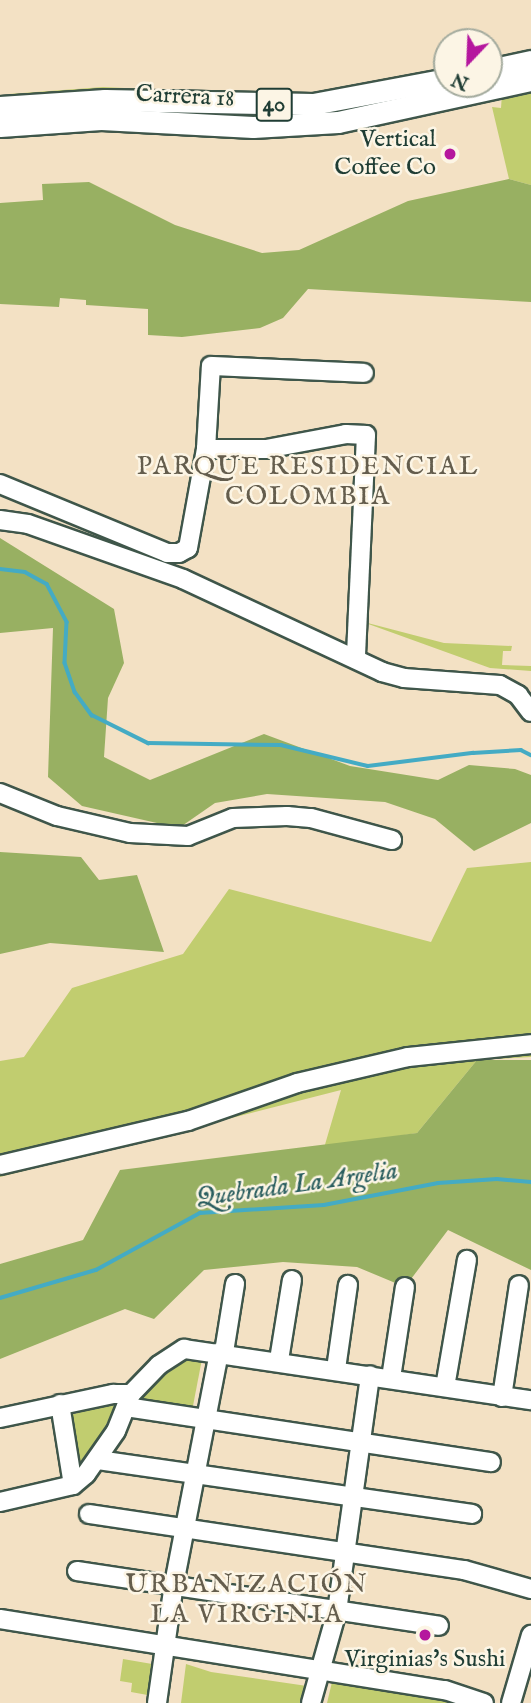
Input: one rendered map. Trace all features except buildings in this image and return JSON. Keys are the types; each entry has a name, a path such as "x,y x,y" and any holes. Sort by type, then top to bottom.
{"main road":[{"path":"503,67 531,61"},
{"name":"Carrera 18","path":"0,126 101,119 253,127 338,122 531,80"},
{"name":"Carrera 18","path":"0,107 105,100 313,104 433,82"}],"street":[{"path":"0,484 167,553 178,553 188,548 206,449 211,366 364,373"},
{"path":"206,449 266,449 346,434 366,436 356,659"},
{"path":"0,520 28,524 183,579 356,659 404,678 500,685 518,695 531,712"},
{"path":"0,793 57,816 140,834 188,836 233,818 287,816 311,818 391,840"},
{"path":"0,1165 188,1122 297,1083 408,1057 531,1044"},
{"path":"445,1387 467,1260"},
{"path":"279,1360 292,1280"},
{"path":"156,1703 174,1584 235,1283"},
{"path":"502,1397 519,1284"},
{"path":"336,1369 348,1285"},
{"path":"391,1378 405,1287"},
{"path":"0,1502 73,1485 98,1460 129,1400 159,1365 184,1349 279,1360 531,1400"},
{"path":"311,1703 337,1611 370,1375"},
{"path":"0,1418 60,1404 129,1400 207,1417 491,1462"},
{"path":"60,1404 73,1485"},
{"path":"98,1460 353,1499 472,1514"},
{"path":"89,1514 464,1570 531,1590"},
{"path":"77,1571 439,1626"},
{"path":"0,1619 445,1690 484,1703"},
{"path":"511,1703 531,1635"}],"green space":[{"path":"103,87 211,92 9,98 9,94"},
{"path":"531,88 531,185 509,179 492,107 501,108 503,94"},
{"path":"509,179 531,185 531,302 308,289 283,318 260,328 182,337 148,335 148,309 86,305 86,300 60,298 59,307 0,304 0,203 43,200 42,184 89,182 175,225 262,253 299,250 408,201"},
{"path":"0,538 114,609 124,663 108,698 104,757 150,780 264,734 350,766 438,780 469,765 515,769 531,775 531,823 474,851 435,819 385,802 267,794 215,803 179,828 82,806 48,777 53,628 0,633"},
{"path":"360,621 444,643 512,646 511,651 503,651 502,665 531,666 531,671 490,668"},
{"path":"0,852 81,857 99,880 137,875 164,952 50,943 0,954"},
{"path":"531,862 531,1057 477,1060 417,1133 324,1148 341,1090 0,1177 0,1061 24,1057 72,988 183,954 229,889 431,942 467,868"},
{"path":"477,1060 531,1060 531,1270 448,1230 405,1287 357,1267 283,1262 204,1270 154,1319 125,1309 0,1359 0,1264 83,1240 120,1170 417,1133"},
{"path":"189,1358 202,1359 192,1411 140,1401 162,1374"},
{"path":"117,1402 98,1442 75,1468 67,1416"},
{"path":"123,1659 158,1665 153,1696 131,1692 132,1683 120,1681"},
{"path":"186,1664 211,1672 307,1686 303,1703 181,1703"},
{"path":"333,1678 445,1696 451,1703 327,1703"}],"waterway":[{"path":"0,569 25,572 47,584 67,622 65,663 75,692 92,715 148,743 281,745 368,766 473,753 521,750 531,755"},
{"name":"Quebrada La Argelia","path":"0,1298 96,1270 200,1213 324,1205 438,1183 497,1179 531,1182"}],"place":[{"name":"Vertical Coffee Co","path":"450,154"},
{"name":"Virginias's Sushi","path":"425,1635"}],"district":[{"name":"PARQUE RESIDENCIAL COLOMBIA","path":"308,482"},
{"name":"URBANIZACIÓN LA VIRGINIA","path":"247,1600"}]}
